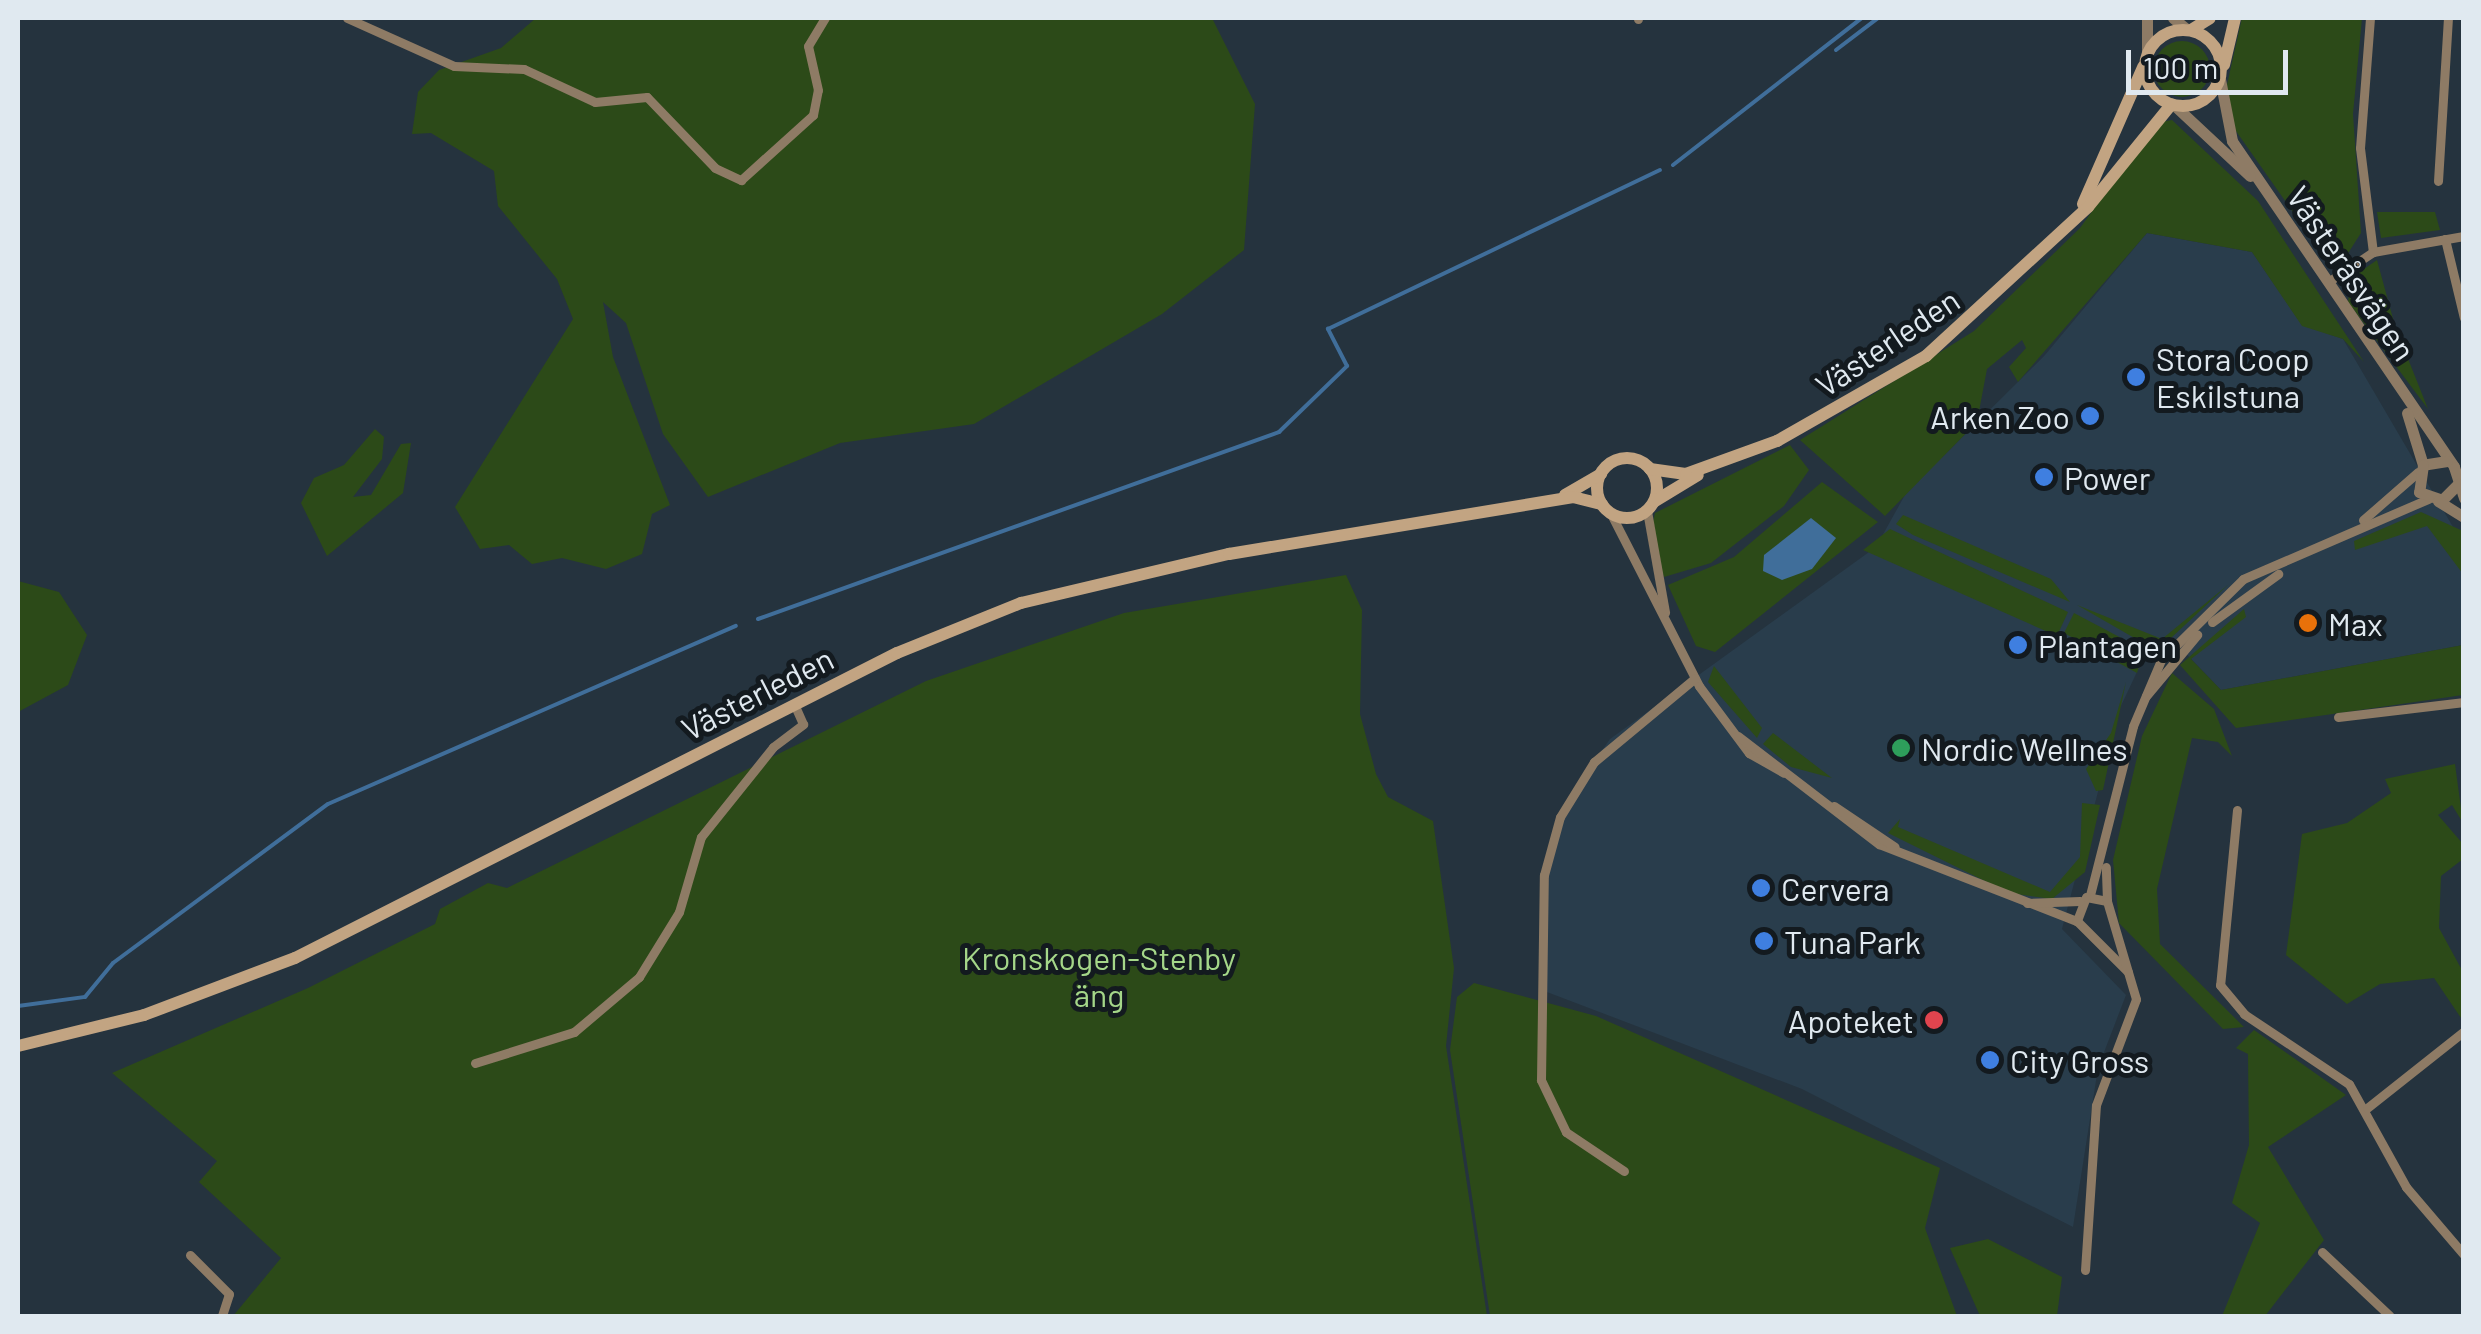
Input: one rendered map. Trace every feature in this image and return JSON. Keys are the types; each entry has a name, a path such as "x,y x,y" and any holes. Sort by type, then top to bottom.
{"main road":[{"path":"2210,18 2190,30 2163,35 2146,57 2150,86 2173,105 2203,101 2220,78 2234,18"},
{"path":"2190,30 2215,46 2220,78"},
{"name":"Västerleden","path":"2070,223 2114,146 2146,57"},
{"name":"Västerleden","path":"1556,500 1606,509 1650,507 1708,468 1827,417 1911,366 2070,223 2173,105"},
{"name":"Västerleden","path":"18,1046 144,1014 295,958 942,632 1095,581 1556,500 1624,459 1650,469 1708,468"},
{"path":"1650,469 1650,507"},
{"path":"1602,474 1606,509"}],"street":[{"path":"347,18 454,66 524,69 595,102 647,97 714,168 741,180 812,114 818,90 808,46 825,18"},
{"path":"2146,57 2147,18"},
{"path":"2173,18 2190,30"},
{"path":"2370,18 2360,148 2373,252"},
{"path":"2438,181 2448,18"},
{"name":"Västeråsvägen","path":"2220,78 2224,124 2260,186 2447,461 2458,484"},
{"name":"Västeråsvägen","path":"2173,105 2260,186"},
{"path":"2328,282 2373,252 2464,236"},
{"path":"2445,239 2464,318"},
{"name":"Västeråsvägen","path":"2398,391 2433,500"},
{"path":"2348,531 2420,468 2447,461"},
{"path":"2144,698 2178,652 2257,584 2348,531 2433,500 2458,484 2464,498"},
{"path":"2433,500 2464,517"},
{"path":"1650,507 1666,612"},
{"path":"1606,509 1666,612 1695,678 1738,736 1900,853 2020,904 2077,920 2093,932 2133,979"},
{"path":"2085,1270 2096,1105 2136,1000 2133,979 2106,901 2106,858 2144,698 2161,660 2237,588 2257,584"},
{"path":"2237,588 2244,599"},
{"path":"1624,1170 1566,1132 1546,1097 1544,875 1560,817 1594,762 1695,678"},
{"path":"2338,717 2464,702"},
{"path":"475,1063 574,1032 639,976 679,912 701,837 773,747 804,724 794,704"},
{"path":"2237,810 2220,985 2244,1014 2329,1065 2367,1108 2406,1187 2464,1255"},
{"path":"2077,920 2106,858"},
{"path":"2020,904 2085,898 2106,901"},
{"path":"2093,932 2112,915"},
{"path":"2367,1108 2464,1031"},
{"path":"2322,1252 2390,1316"},
{"path":"190,1256 228,1294 222,1316"}],"shaded area":[{"path":"2147,233 2252,252 2302,325 2343,339 2463,544 2463,645 2221,690 2170,637 2144,657 2120,708 2062,929 2126,995 2098,1068 2073,1227 1802,1089 1539,989 1542,877 1566,801 1610,739 1876,547 1906,493 2045,355"}],"green space":[{"path":"536,18 1212,18 1255,104 1244,250 1162,314 974,424 840,443 708,497 663,434 626,323 603,302 613,357 670,505 652,514 642,554 606,569 562,558 532,564 509,545 480,549 455,507 573,319 557,279 498,206 494,171 431,133 412,134 418,92 439,70 501,48"},
{"path":"2242,18 2362,18 2353,114 2361,233 2343,261 2326,259 2231,124 2226,89"},
{"path":"2182,41 2202,49 2210,69 2202,89 2182,97 2162,89 2154,69 2162,49"},
{"path":"2172,120 2258,201 2364,362 2343,339 2302,326 2252,252 2147,233 2018,382 2009,367 2026,348 2022,340 1987,369 1977,422 1885,516 1800,440 1974,331 2080,228 2156,123"},
{"path":"2377,212 2435,212 2440,230 2381,238"},
{"path":"2377,260 2395,326 2428,409 2348,302 2351,278"},
{"path":"375,429 384,437 382,459 353,497 371,495 401,444 411,443 403,493 327,556 301,503 314,478 344,465"},
{"path":"1790,445 1809,470 1784,506 1711,563 1664,577 1650,535 1655,513"},
{"path":"1822,482 1878,522 1715,652 1696,646 1668,585 1734,557"},
{"path":"2421,512 2463,531 2463,574 2427,526 2355,550 2354,541"},
{"path":"1903,515 2051,579 2070,602 1913,535 1896,524"},
{"path":"1890,529 2068,612 2057,636 1863,550"},
{"name":"Kronskogen-Stenby äng","path":"1346,575 1362,610 1360,714 1376,774 1388,797 1433,821 1454,968 1446,1046 1487,1316 233,1316 281,1258 199,1182 217,1161 112,1073 308,988 435,924 440,909 488,883 507,888 926,681 1124,613"},
{"path":"18,581 59,592 87,635 68,685 18,712"},
{"path":"2229,584 2157,651 2077,605 2162,639"},
{"path":"2244,609 2246,617 2191,659 2221,690 2463,645 2463,695 2236,728 2180,665"},
{"path":"2074,613 2144,650 2137,673 2064,633"},
{"path":"1714,666 1762,728 1757,738 1708,682"},
{"path":"2172,673 2214,709 2232,756 2218,742 2192,738 2157,889 2160,944 2244,1027 2223,1029 2119,923 2113,860 2142,736"},
{"path":"2126,682 2103,790 2096,791 2086,769 2111,733"},
{"path":"1773,733 1832,778 1791,767 1763,744"},
{"path":"2455,764 2463,823 2452,805 2438,815 2463,844 2463,859 2441,876 2439,928 2463,972 2463,1021 2434,978 2380,984 2347,1004 2286,955 2302,834 2347,823 2391,793 2385,779"},
{"path":"2082,803 2100,805 2085,872 2052,899 2009,893 1888,833 1900,819 1898,827 2050,892 2080,857"},
{"path":"1474,983 1596,1016 1940,1168 1925,1228 1957,1316 1490,1316 1450,1050 1457,997"},
{"path":"2254,1030 2346,1095 2268,1147 2324,1240 2265,1316 2222,1316 2260,1223 2232,1203 2249,1145 2248,1054 2236,1048"},
{"path":"1988,1239 2062,1277 2057,1316 1980,1316 1950,1248"}],"water":[{"path":"1811,518 1836,538 1812,569 1782,580 1763,571 1764,555"}],"waterway":[{"path":"1673,165 1862,18"},
{"path":"1836,50 1878,18"},
{"path":"758,619 1279,432 1347,366 1328,329 1660,170"},
{"path":"18,1006 85,997 113,963 328,804 736,626"}],"place":[{"name":"Stora Coop Eskilstuna","path":"2136,377"},
{"name":"Arken Zoo","path":"2090,416"},
{"name":"Power","path":"2044,477"},
{"name":"Max","path":"2308,623"},
{"name":"Plantagen","path":"2018,645"},
{"name":"Nordic Wellnes","path":"1901,748"},
{"name":"Cervera","path":"1761,888"},
{"name":"Tuna Park","path":"1764,941"},
{"name":"Apoteket","path":"1934,1020"},
{"name":"City Gross","path":"1990,1060"}]}
